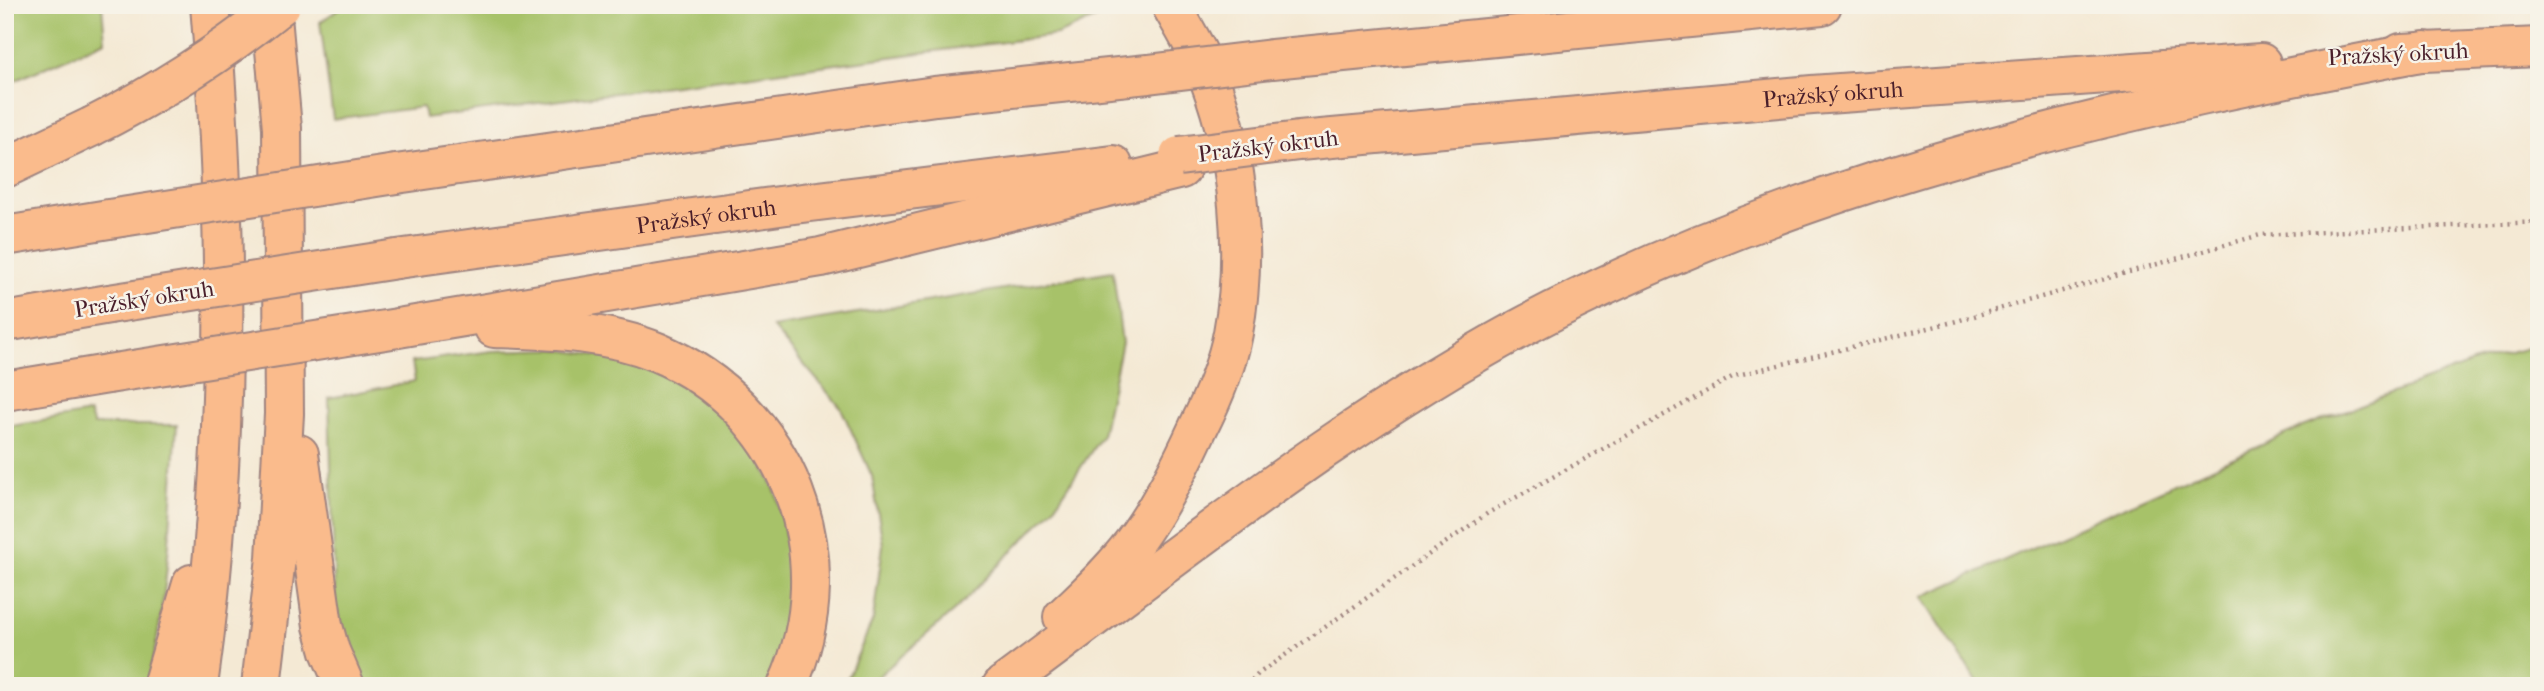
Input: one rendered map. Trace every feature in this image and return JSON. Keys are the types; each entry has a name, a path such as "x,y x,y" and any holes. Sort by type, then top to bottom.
{"highway":[{"path":"198,686 219,495 223,406 224,216 210,5"},
{"path":"261,686 278,522 284,414 282,128 271,5"},
{"path":"5,167 91,127 187,75 281,5"},
{"path":"990,686 1088,594 1137,538 1172,482 1206,412 1222,374 1233,334 1240,225 1235,180 1222,116 1210,79 1171,5"},
{"path":"5,236 396,174 935,96 1272,59 1822,5"},
{"name":"Pražský okruh","path":"5,322 397,259 794,204 1180,163 1299,141 1812,95 2426,51 2539,47"},
{"path":"1002,686 1211,530 1343,436 1492,344 1555,310 1624,278 1760,221 1824,198 2019,141 2262,83 2426,51"},
{"path":"8,391 821,257 1180,163"},
{"path":"398,328 559,331 630,342 666,356 699,374 739,407 772,447 786,472 804,522 809,551 811,600 807,625 802,648 787,686"},
{"path":"283,334 318,599 330,651 345,686"},
{"path":"162,686 219,495"}],"path":[{"path":"1247,686 1258,674 1488,513 1734,376 1953,322 2260,235 2539,222"}],"green space":[{"path":"5,5 102,5 105,41 5,85"},
{"path":"345,5 1141,6 1113,11 1057,35 425,118 423,107 333,119 320,22"},
{"path":"1113,271 1122,343 1102,435 1054,508 956,609 867,686 844,686 873,620 883,545 872,476 841,408 772,327"},
{"path":"2539,345 2539,686 1980,686 1922,597 2302,427 2475,362"},
{"path":"554,349 625,361 668,378 705,402 752,450 774,488 779,503 791,583 783,645 767,686 364,686 351,661 335,604 329,398 415,381 412,362 492,351"},
{"path":"89,413 94,425 177,425 165,589 146,686 5,686 5,427"}]}
